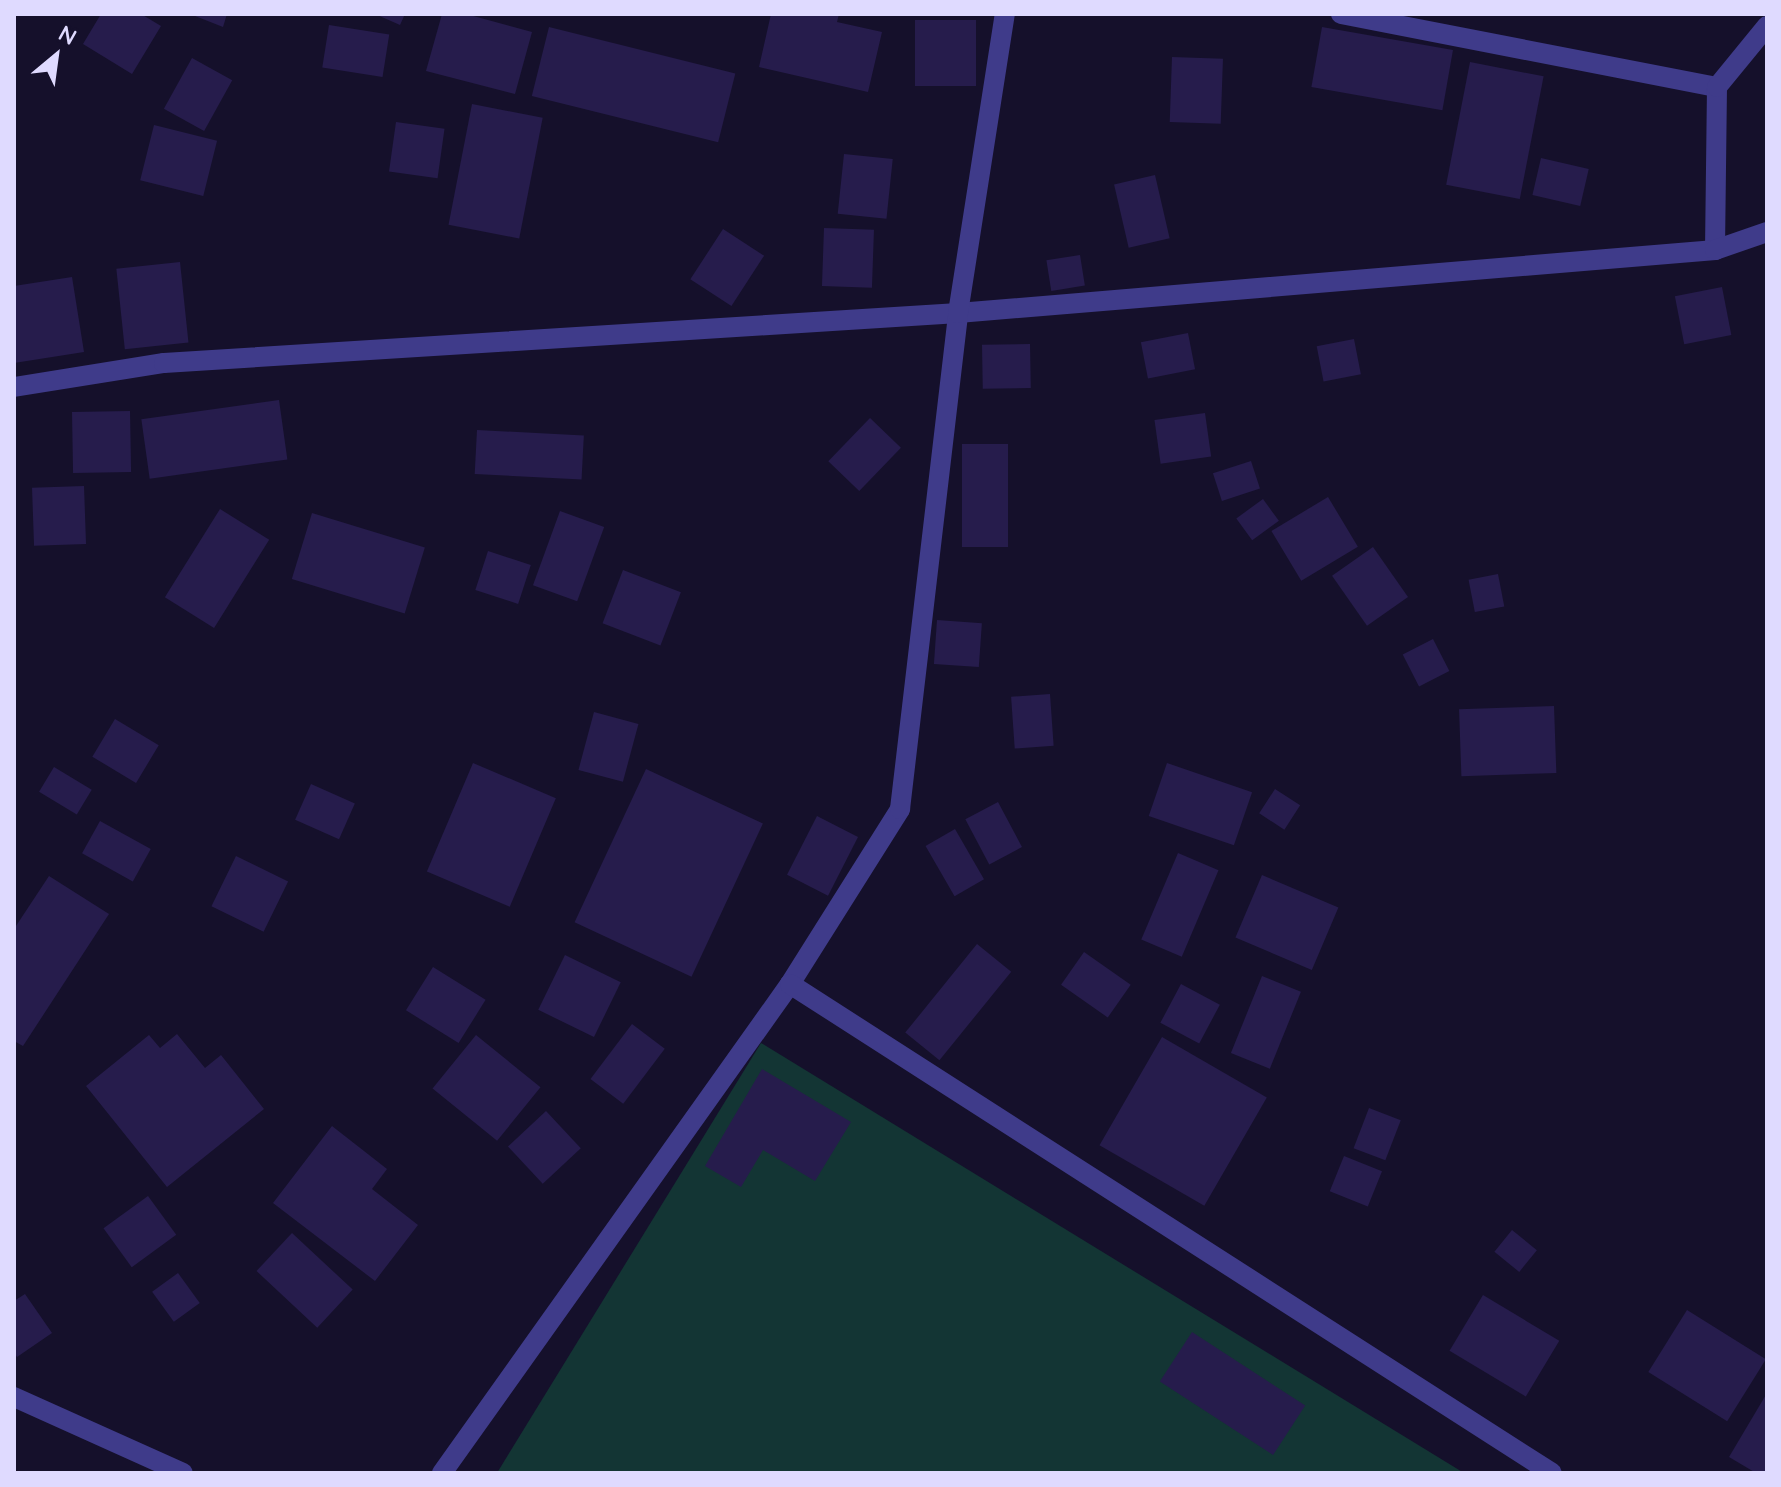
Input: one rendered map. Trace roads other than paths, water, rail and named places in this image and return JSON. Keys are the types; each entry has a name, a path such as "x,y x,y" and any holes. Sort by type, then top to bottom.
{"street":[{"path":"442,1473 790,984 900,809 958,313 1005,14"},
{"path":"1341,14 1717,87"},
{"path":"1715,250 1717,87 1767,26"},
{"path":"14,387 164,363 958,313 1715,250 1767,232"},
{"path":"790,984 1552,1473"},
{"path":"14,1397 65,1417 183,1473"}]}
